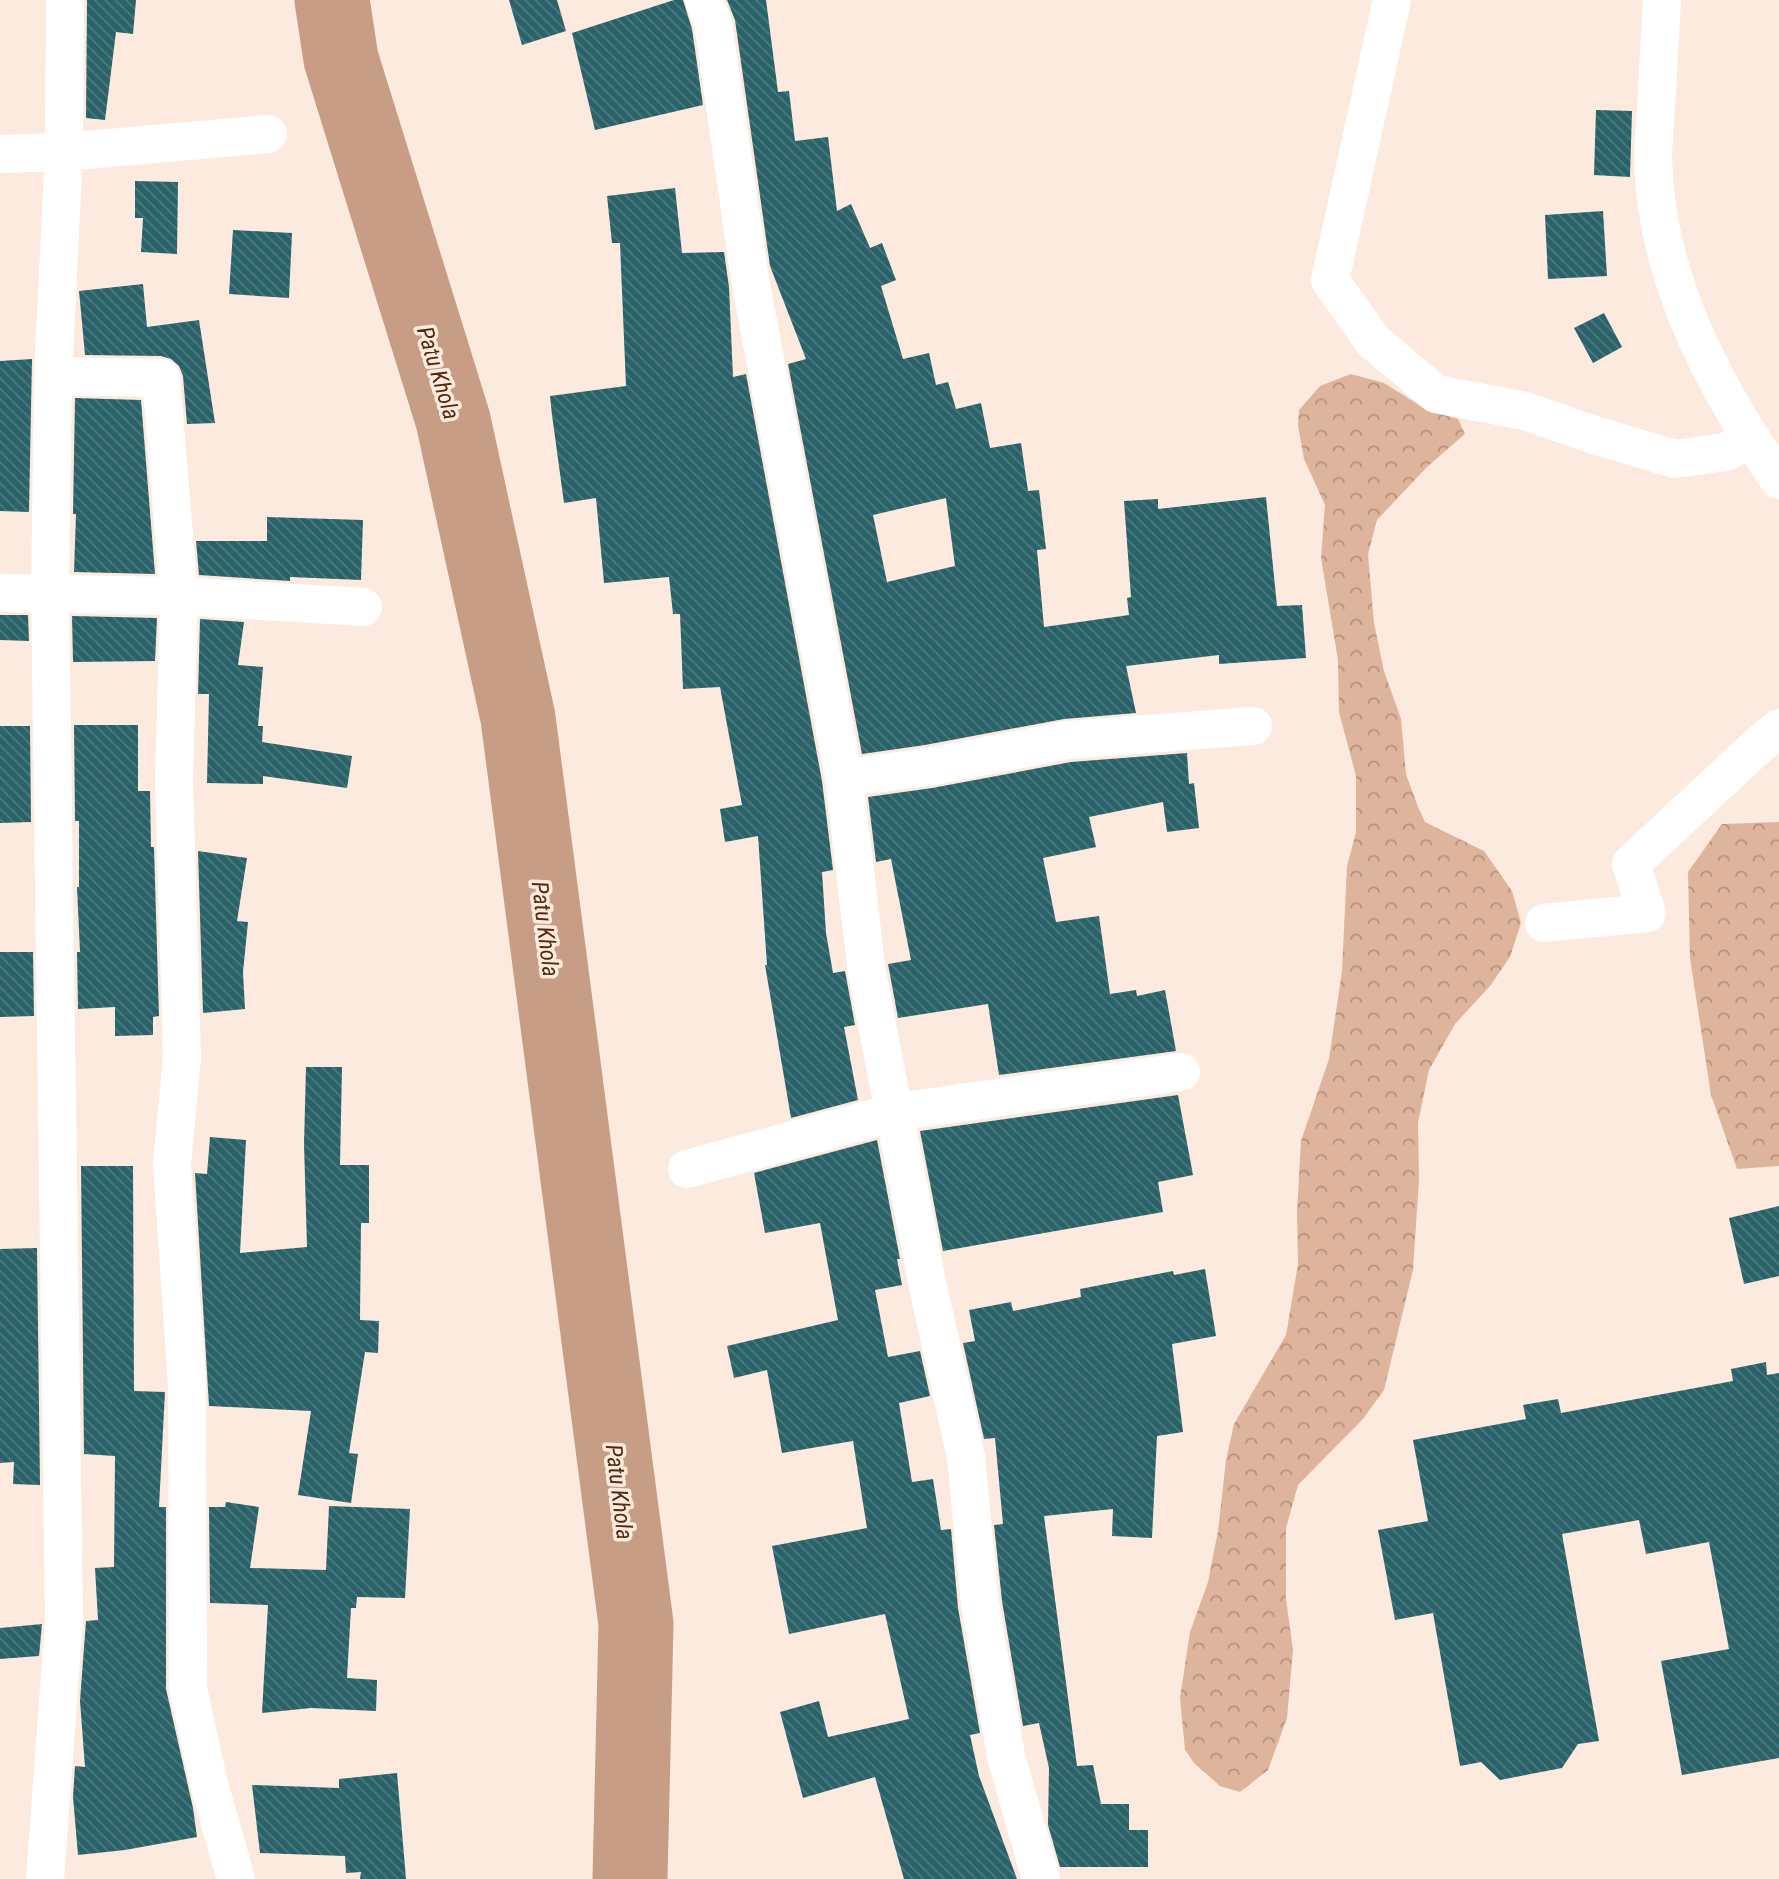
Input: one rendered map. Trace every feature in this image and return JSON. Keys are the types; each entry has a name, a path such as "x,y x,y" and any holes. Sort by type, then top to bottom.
{"street":[{"path":"45,1879 64,1620 50,593 53,376 64,152 65,0"},
{"path":"704,0 713,23 750,279 844,778 867,973 928,1287 966,1457 980,1604 1006,1756 1041,1879"},
{"path":"1392,0 1330,280 1373,341 1436,394 1525,411 1675,459 1726,452 1750,438"},
{"path":"1662,0 1653,160 1659,225 1683,308 1722,389 1750,438 1779,480"},
{"path":"0,154 64,152 268,134"},
{"path":"53,376 160,378 179,596 174,781 181,1057 172,1164 187,1386 188,1689 209,1784 236,1879"},
{"path":"0,593 179,596 363,607"},
{"path":"844,778 928,767 1068,740 1253,726"},
{"path":"1544,923 1647,913 1631,864 1779,728"},
{"path":"687,1169 896,1112 1181,1072"}],"green space":[{"path":"1351,374 1384,383 1427,410 1458,419 1465,434 1427,467 1377,520 1368,554 1374,623 1384,671 1401,719 1406,774 1425,822 1484,851 1512,891 1521,923 1510,957 1490,986 1455,1024 1429,1070 1418,1123 1419,1179 1413,1270 1384,1390 1363,1419 1298,1485 1286,1528 1286,1599 1293,1650 1287,1718 1268,1770 1240,1792 1220,1786 1194,1763 1185,1750 1180,1698 1190,1632 1208,1582 1234,1424 1286,1335 1298,1264 1297,1212 1301,1141 1329,1059 1342,971 1347,866 1356,832 1356,776 1339,712 1338,660 1321,558 1325,505 1304,459 1298,426 1299,410 1320,386"},
{"path":"1779,822 1779,1166 1737,1169 1711,1095 1690,958 1688,872 1722,824"}],"building":[{"path":"87,0 136,0 133,34 116,32 105,120 86,118"},
{"path":"509,0 557,0 566,31 522,45"},
{"path":"674,0 683,0 692,29 703,105 595,130 572,33"},
{"path":"727,0 766,0 778,92 789,91 795,141 828,137 837,211 851,204 870,248 882,243 896,280 881,286 903,359 929,353 936,385 948,382 956,409 981,403 990,448 1021,443 1028,491 1039,490 1046,549 1037,550 1044,627 1129,615 1127,598 1131,597 1124,501 1158,499 1158,509 1266,497 1277,606 1302,605 1306,658 1219,664 1219,655 1126,666 1136,713 1064,719 862,754 788,364 806,359 770,266 735,20","holes":["946,498 955,566 887,582 873,515"]},
{"path":"1596,110 1632,111 1630,177 1594,175"},
{"path":"135,181 178,182 177,254 141,252 143,218 135,218"},
{"path":"675,188 682,253 724,252 729,287 733,377 746,374 822,781 833,870 822,872 826,933 833,973 845,971 855,1025 844,1027 858,1100 791,1118 765,965 758,836 725,842 720,809 742,805 720,687 683,689 680,614 673,614 669,577 604,583 596,498 564,503 552,415 550,396 626,386 620,243 612,243 607,196"},
{"path":"1603,211 1607,276 1548,279 1545,215"},
{"path":"233,230 292,233 289,298 229,294"},
{"path":"143,284 147,327 199,320 215,423 187,424 183,376 179,366 171,359 161,356 85,355 79,291"},
{"path":"1604,313 1622,347 1593,363 1574,328"},
{"path":"32,359 29,512 0,511 0,361"},
{"path":"75,398 141,400 155,574 74,572"},
{"path":"267,517 363,520 361,580 290,577 290,581 199,575 196,541 267,541"},
{"path":"0,615 28,615 29,641 0,640"},
{"path":"72,616 157,618 155,661 73,662"},
{"path":"200,619 244,622 238,665 263,667 258,726 263,726 262,742 352,756 347,788 263,776 263,784 207,783 209,694 198,694"},
{"path":"74,725 138,725 138,791 150,791 151,847 154,847 159,1016 153,1017 153,1035 115,1036 115,1007 78,1009 79,821 75,821"},
{"path":"0,726 30,726 31,822 0,823"},
{"path":"1187,753 1189,784 1194,783 1199,828 1167,832 1163,802 1089,817 1096,847 1043,858 1056,922 1099,916 1110,994 1136,990 1137,996 1165,990 1176,1051 999,1075 988,1004 898,1018 888,964 911,960 891,859 876,862 868,797 1071,762"},
{"path":"198,851 247,858 237,921 248,922 243,972 245,1009 203,1013"},
{"path":"0,952 33,952 34,1016 0,1017"},
{"path":"306,1067 342,1067 340,1165 369,1165 369,1223 361,1223 360,1320 379,1321 378,1353 365,1352 349,1453 358,1454 351,1503 298,1495 311,1411 209,1406 195,1173 207,1174 210,1137 246,1140 240,1253 307,1247 304,1144"},
{"path":"1178,1095 1193,1175 1158,1182 1163,1212 943,1251 920,1131"},
{"path":"877,1140 900,1259 897,1259 902,1285 875,1290 888,1357 920,1351 930,1396 899,1403 912,1482 933,1479 941,1530 951,1529 958,1608 980,1733 970,1735 979,1776 1017,1879 904,1879 875,1777 803,1798 780,1712 819,1701 828,1737 909,1719 885,1614 789,1634 772,1546 867,1528 853,1441 782,1453 767,1370 734,1378 727,1346 838,1320 820,1223 765,1233 754,1173"},
{"path":"81,1166 133,1166 134,1391 165,1392 159,1507 166,1507 166,1689 197,1837 78,1855 73,1797 75,1766 85,1767 80,1701 86,1621 98,1620 95,1568 114,1567 115,1456 84,1454"},
{"path":"1779,1206 1779,1276 1744,1284 1729,1218"},
{"path":"37,1248 40,1485 13,1484 14,1462 0,1463 0,1249"},
{"path":"1205,1269 1216,1336 1172,1344 1183,1432 1157,1436 1152,1538 1112,1536 1113,1509 1044,1516 1077,1766 1093,1765 1101,1804 1129,1804 1129,1830 1148,1830 1148,1867 1060,1867 1048,1825 1049,1768 1039,1723 1023,1726 1002,1601 994,1525 1003,1524 995,1438 984,1439 963,1343 975,1341 969,1310 1011,1302 1013,1311 1081,1297 1080,1289 1173,1271 1174,1275"},
{"path":"1766,1362 1767,1375 1779,1373 1779,1758 1682,1775 1661,1661 1729,1649 1709,1542 1646,1554 1639,1520 1562,1534 1599,1741 1578,1744 1562,1768 1500,1780 1481,1762 1460,1766 1433,1613 1395,1620 1378,1530 1428,1521 1413,1440 1526,1419 1523,1405 1558,1399 1561,1413 1733,1381 1731,1369"},
{"path":"226,1502 259,1507 250,1568 326,1570 329,1506 410,1509 405,1598 357,1597 356,1608 351,1608 347,1678 377,1680 376,1711 311,1708 262,1713 268,1605 210,1603 209,1507 225,1507"},
{"path":"42,1624 39,1656 0,1659 0,1628"},
{"path":"397,1773 406,1879 360,1879 361,1872 346,1873 345,1856 260,1853 252,1785 339,1788 339,1779"}],"waterway":[{"name":"Patu Khola","path":"332,0 341,59 453,420 518,718 636,1624 630,1879"}]}
